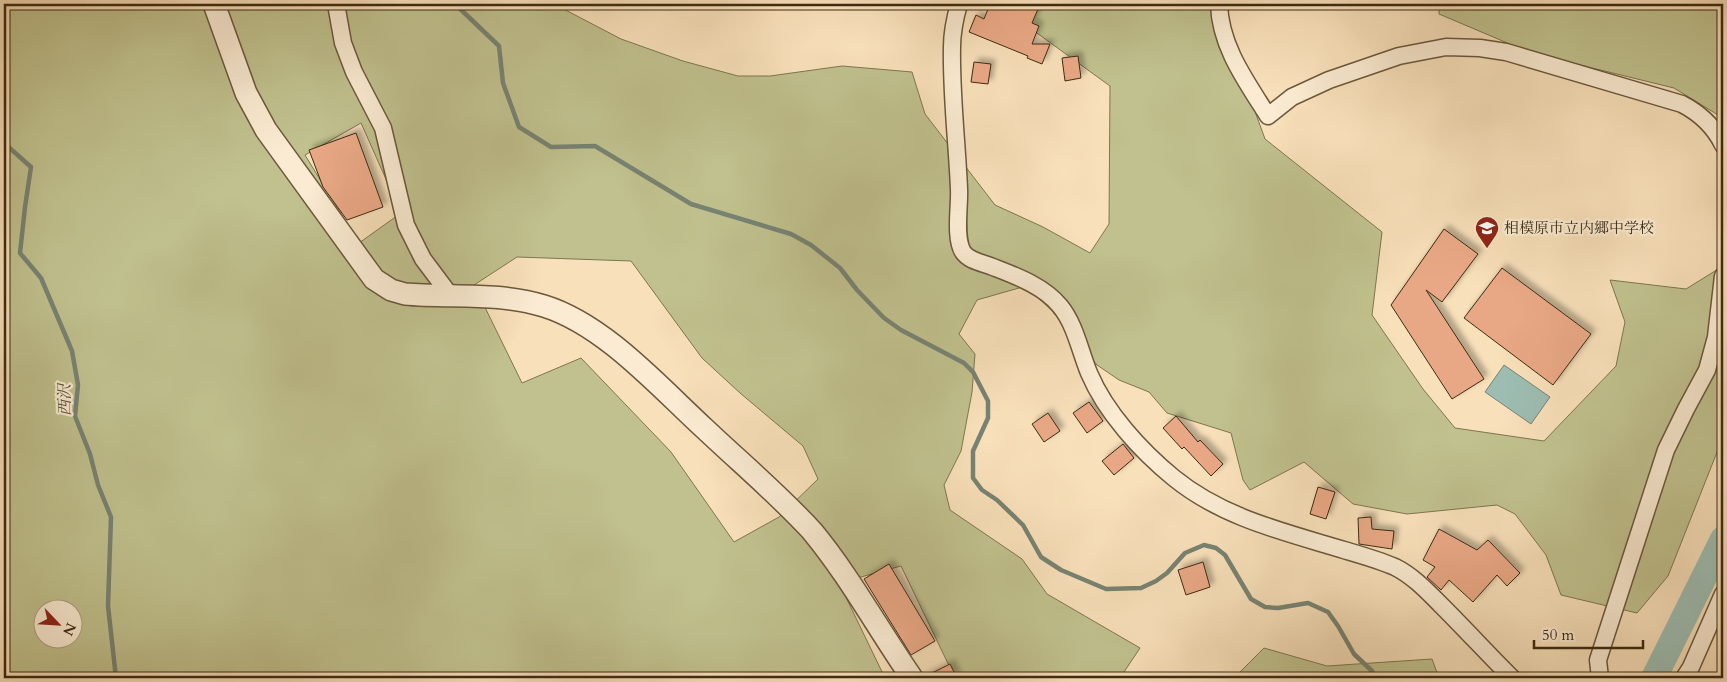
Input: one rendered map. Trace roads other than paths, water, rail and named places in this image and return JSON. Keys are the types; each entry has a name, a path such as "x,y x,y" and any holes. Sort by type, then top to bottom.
{"street":[{"path":"214,4 246,93 266,130 374,279 391,290 405,294 507,299 544,306 564,314 595,332 628,357 812,531 854,586 912,678"},
{"path":"336,4 343,43 354,72 383,128 406,225 423,259 450,295"},
{"path":"959,4 954,23 952,48 959,193 958,226 963,252 970,258 1034,286 1050,296 1062,307 1098,391 1126,430 1174,478 1210,502 1249,520 1400,570 1417,582 1436,600 1512,678"},
{"path":"1219,4 1219,17 1226,42 1245,80 1268,116 1292,96 1309,88 1392,58 1433,48 1467,47 1518,55 1682,104 1697,112 1705,120 1723,145"},
{"path":"1600,678 1598,660 1666,450 1707,370 1716,337 1723,276"},
{"path":"1684,678 1691,667 1723,594"}],"water":[{"path":"1504,365 1550,397 1531,424 1485,392"}],"waterway":[{"path":"455,4 499,46 503,83 519,127 551,147 595,146 691,204 791,234 811,245 840,268 857,290 884,318 901,330 964,363 973,372 988,401 988,418 973,451 973,478 982,490 997,500 1023,525 1041,557 1061,570 1106,589 1141,588 1167,573 1185,553 1204,545 1216,548 1225,555 1251,599 1265,607 1278,608 1308,603 1328,612 1354,654 1372,671 1375,678"},
{"name":"西沢","path":"4,143 31,167 20,253 41,278 72,351 78,385 75,416 90,454 98,485 111,517 108,606 116,678"},
{"path":"1654,678 1723,539"}],"place":[{"name":"相模原市立内郷中学校","path":"1487,249"}]}
